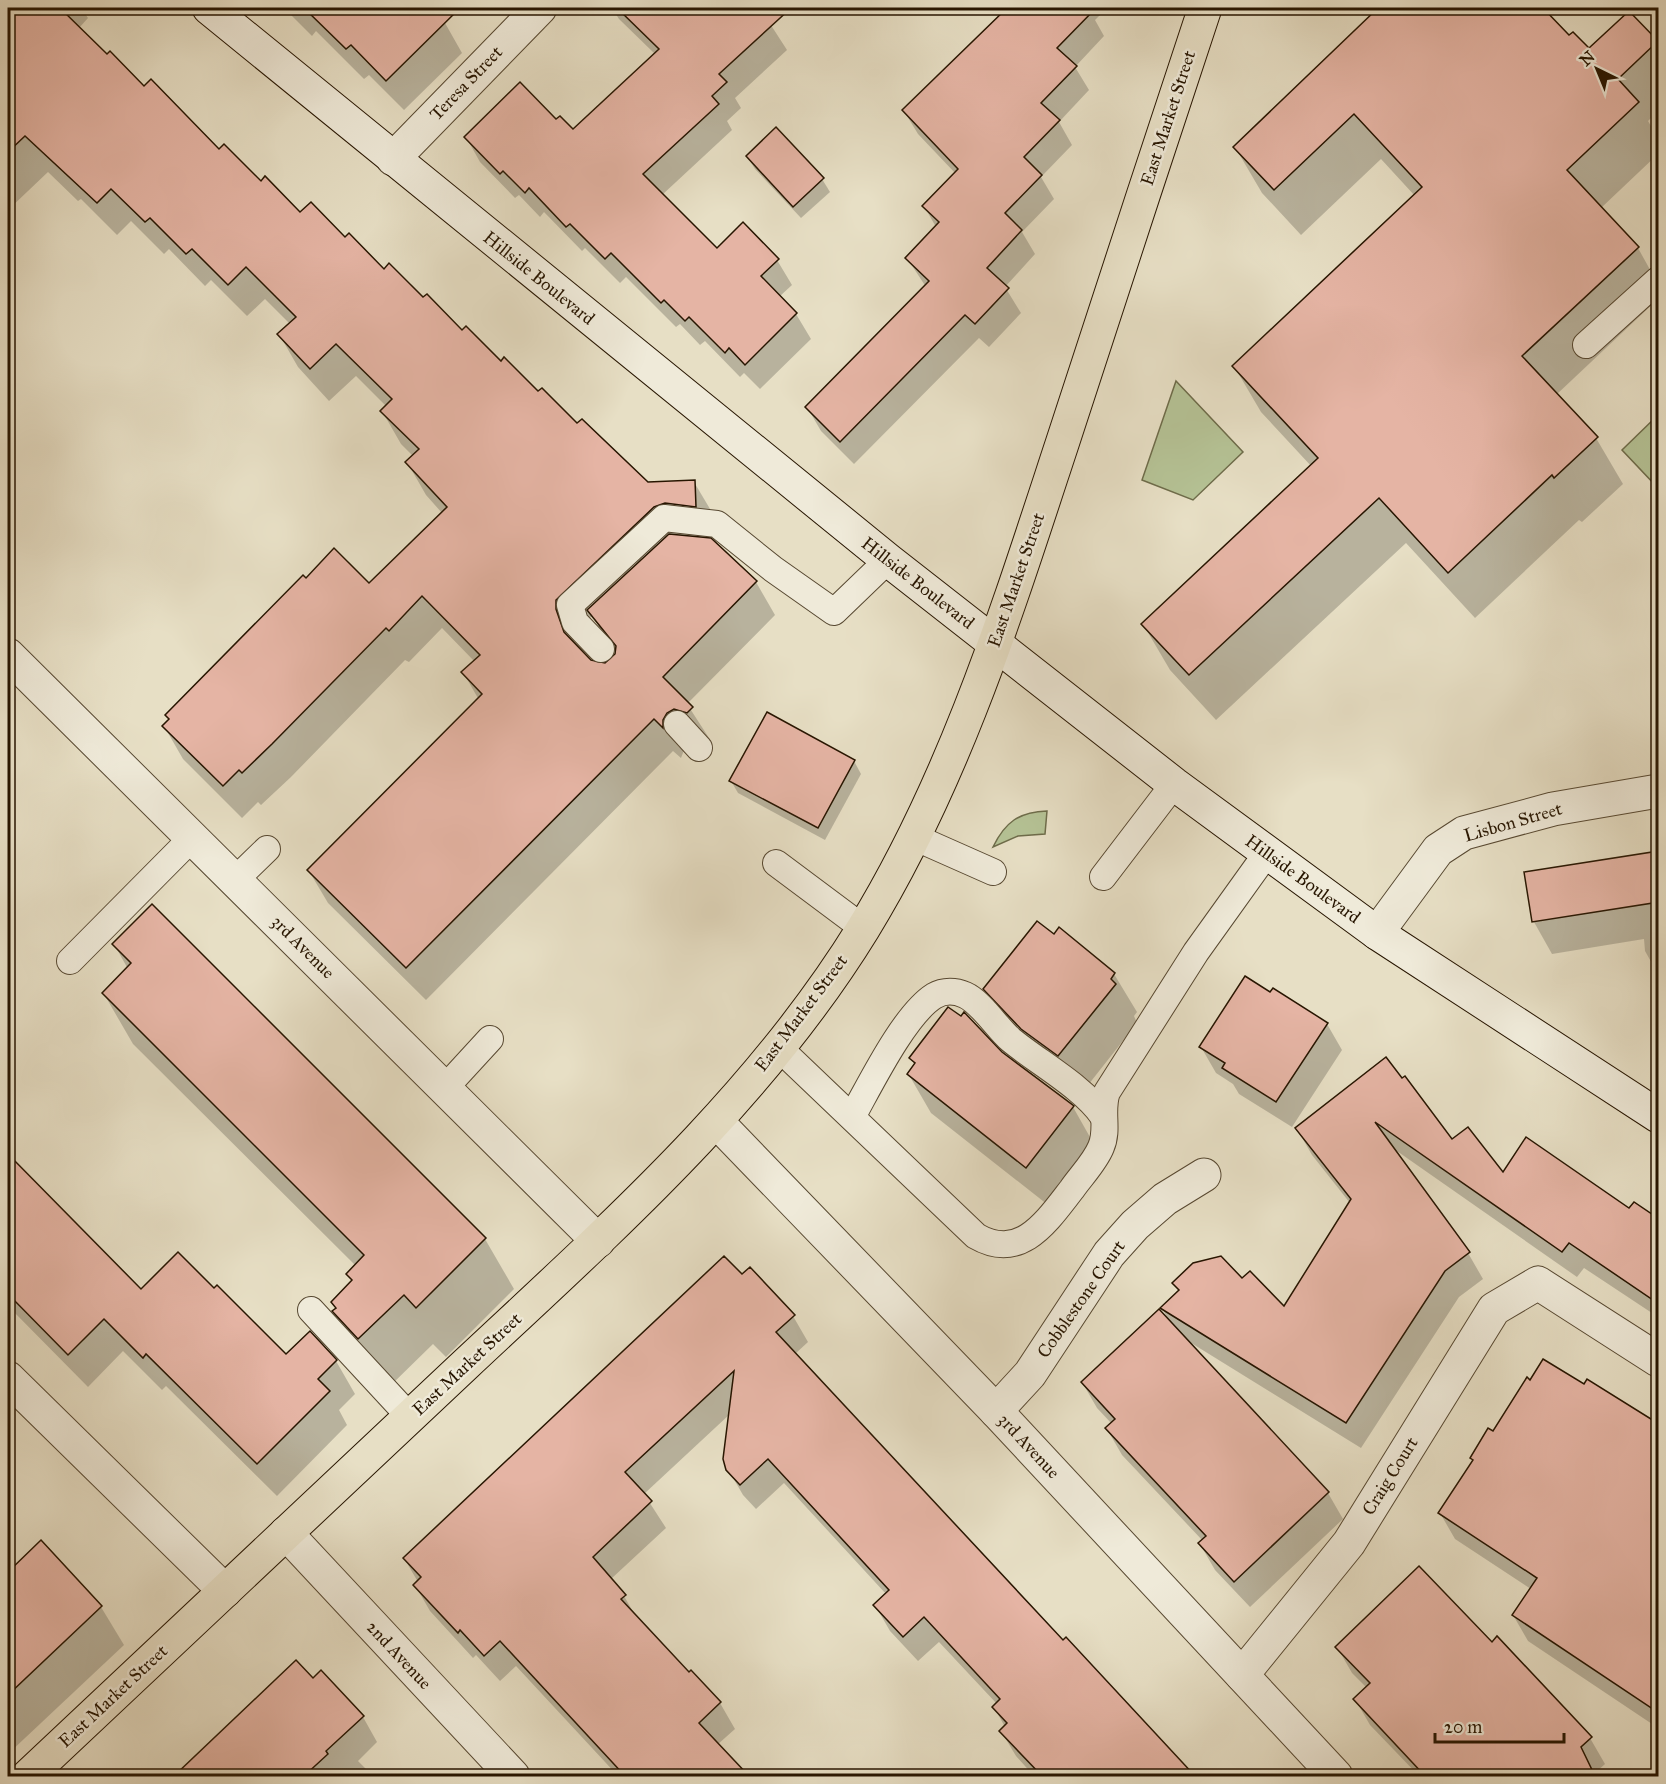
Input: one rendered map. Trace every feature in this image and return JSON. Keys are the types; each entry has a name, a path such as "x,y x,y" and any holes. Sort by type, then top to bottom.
{"main road":[{"name":"East Market Street","path":"28,1776 598,1241 716,1121 818,996 863,928 914,837 941,780 995,644 1205,8"}],"street":[{"name":"Hillside Boulevard","path":"209,8 888,561 1174,784 1377,933 1659,1116"},
{"name":"Teresa Street","path":"393,159 540,8"},
{"name":"3rd Avenue","path":"8,655 598,1241"},
{"name":"Lisbon Street","path":"1377,933 1438,850 1464,833 1553,808 1659,791"},
{"name":"3rd Avenue","path":"716,1121 996,1411 1336,1776"},
{"name":"Cobblestone Court","path":"996,1411 1030,1374 1109,1254 1135,1225 1165,1199 1204,1175"},
{"name":"Craig Court","path":"1242,1674 1349,1543 1494,1309 1538,1283 1659,1360"},
{"path":"8,1378 225,1591"},
{"name":"2nd Avenue","path":"286,1533 513,1776"}],"lane":[{"path":"1586,345 1659,280"},
{"path":"601,650 575,622 570,605 664,518 717,524 773,569 834,612 888,561"},
{"path":"676,724 699,748"},
{"path":"1102,877 1174,784"},
{"path":"914,837 993,872"},
{"path":"70,961 192,838"},
{"path":"235,880 267,849"},
{"path":"778,1047 976,1236 988,1243 1001,1245 1020,1241 1039,1229 1095,1158 1102,1146 1105,1128 1102,1104 1107,1092 1196,952 1267,853"},
{"path":"776,863 863,928"},
{"path":"852,1117 890,1052 918,1012 936,994 947,992 968,996 1009,1039 1090,1101 1103,1116"},
{"path":"445,1088 490,1039"},
{"path":"311,1310 410,1417"}],"green space":[{"path":"1176,381 1243,452 1193,500 1142,480"},
{"path":"1658,415 1658,488 1622,450"},
{"path":"1047,811 1045,834 1018,836 993,847 1003,831 1014,820 1028,814"}],"building":[{"path":"8,8 60,8 107,54 110,51 144,86 151,79 219,149 224,144 261,181 265,176 300,212 311,202 345,237 349,233 384,269 389,263 423,297 427,294 462,330 466,326 501,361 504,357 538,391 542,388 577,423 582,419 648,482 695,480 696,507 665,503 654,507 556,600 556,609 564,632 591,660 605,663 615,654 616,646 587,610 669,534 711,538 757,581 663,677 693,707 687,713 674,709 667,713 663,720 663,728 654,719 406,968 307,870 482,694 461,672 480,655 422,596 389,631 386,628 242,773 239,770 223,786 162,726 169,719 165,715 303,575 306,578 334,548 369,583 447,507 405,462 419,449 380,411 392,399 336,344 310,369 277,334 296,317 246,267 228,285 192,249 186,254 150,218 145,222 111,189 97,203 25,136 8,152"},
{"path":"304,8 460,8 386,81 351,45 346,49"},
{"path":"617,8 791,8 719,74 727,82 712,96 719,104 643,174 717,248 743,222 779,259 761,276 797,313 745,365 729,348 725,353 689,317 685,321 664,300 661,303 611,253 605,259 570,224 566,227 529,188 525,193 503,171 500,174 464,137 520,82 556,119 560,116 573,129 659,49"},
{"path":"1007,8 1096,8 1057,48 1077,66 1041,103 1060,120 1024,157 1042,175 1005,213 1022,230 987,268 1009,288 975,324 965,315 840,442 805,407 929,281 905,258 939,222 922,206 958,169 902,110"},
{"path":"1378,8 1543,8 1569,35 1573,32 1589,48 1629,11 1658,41 1618,79 1639,102 1567,170 1639,247 1522,356 1598,437 1554,478 1552,475 1448,573 1379,498 1189,675 1141,624 1318,458 1232,366 1422,187 1354,114 1274,190 1233,147"},
{"path":"776,127 824,178 793,207 746,156"},
{"path":"767,712 855,760 818,828 729,781"},
{"path":"1659,851 1659,902 1532,922 1524,872"},
{"path":"152,904 486,1238 416,1308 404,1295 358,1339 332,1311 336,1308 331,1302 352,1280 346,1274 364,1255 102,993 131,963 112,944"},
{"path":"1037,921 1054,934 1059,927 1115,973 1111,979 1116,984 1058,1056 1021,1029 983,989"},
{"path":"1245,976 1270,992 1273,988 1328,1023 1276,1102 1222,1068 1225,1063 1199,1047"},
{"path":"948,1007 961,1016 964,1012 1002,1052 1074,1106 1026,1168 907,1074 915,1063 909,1058"},
{"path":"1386,1057 1402,1078 1405,1076 1452,1139 1468,1127 1503,1172 1526,1137 1629,1208 1634,1202 1659,1219 1659,1304 1569,1243 1562,1252 1375,1122 1470,1252 1445,1271 1346,1423 1160,1308 1179,1290 1172,1283 1193,1263 1221,1256 1242,1278 1250,1271 1284,1306 1351,1199 1295,1128"},
{"path":"8,1154 141,1289 178,1252 214,1288 217,1285 286,1354 310,1331 337,1360 318,1379 330,1391 257,1464 146,1354 143,1358 104,1319 68,1355 8,1294"},
{"path":"724,1256 742,1274 750,1267 795,1315 776,1332 1063,1640 1066,1637 1195,1776 1042,1776 999,1731 1007,1723 992,1707 1000,1699 924,1617 903,1637 873,1605 889,1590 768,1459 740,1485 726,1470 723,1459 734,1371 625,1472 652,1501 593,1557 626,1595 621,1599 689,1672 691,1670 721,1702 699,1723 749,1776 625,1776 500,1641 484,1656 460,1630 458,1633 413,1585 421,1577 403,1558"},
{"path":"1159,1309 1329,1492 1234,1582 1198,1543 1206,1536 1105,1428 1115,1419 1081,1382"},
{"path":"1543,1359 1584,1384 1587,1379 1659,1424 1659,1713 1512,1615 1537,1578 1438,1513 1473,1460 1470,1458 1488,1428 1493,1431 1527,1377 1530,1380"},
{"path":"41,1540 102,1606 8,1695 8,1572"},
{"path":"1419,1566 1492,1642 1497,1636 1592,1737 1581,1747 1595,1776 1425,1776 1353,1699 1370,1683 1335,1647"},
{"path":"296,1660 313,1678 321,1670 364,1716 326,1751 328,1754 304,1776 174,1776"}]}
